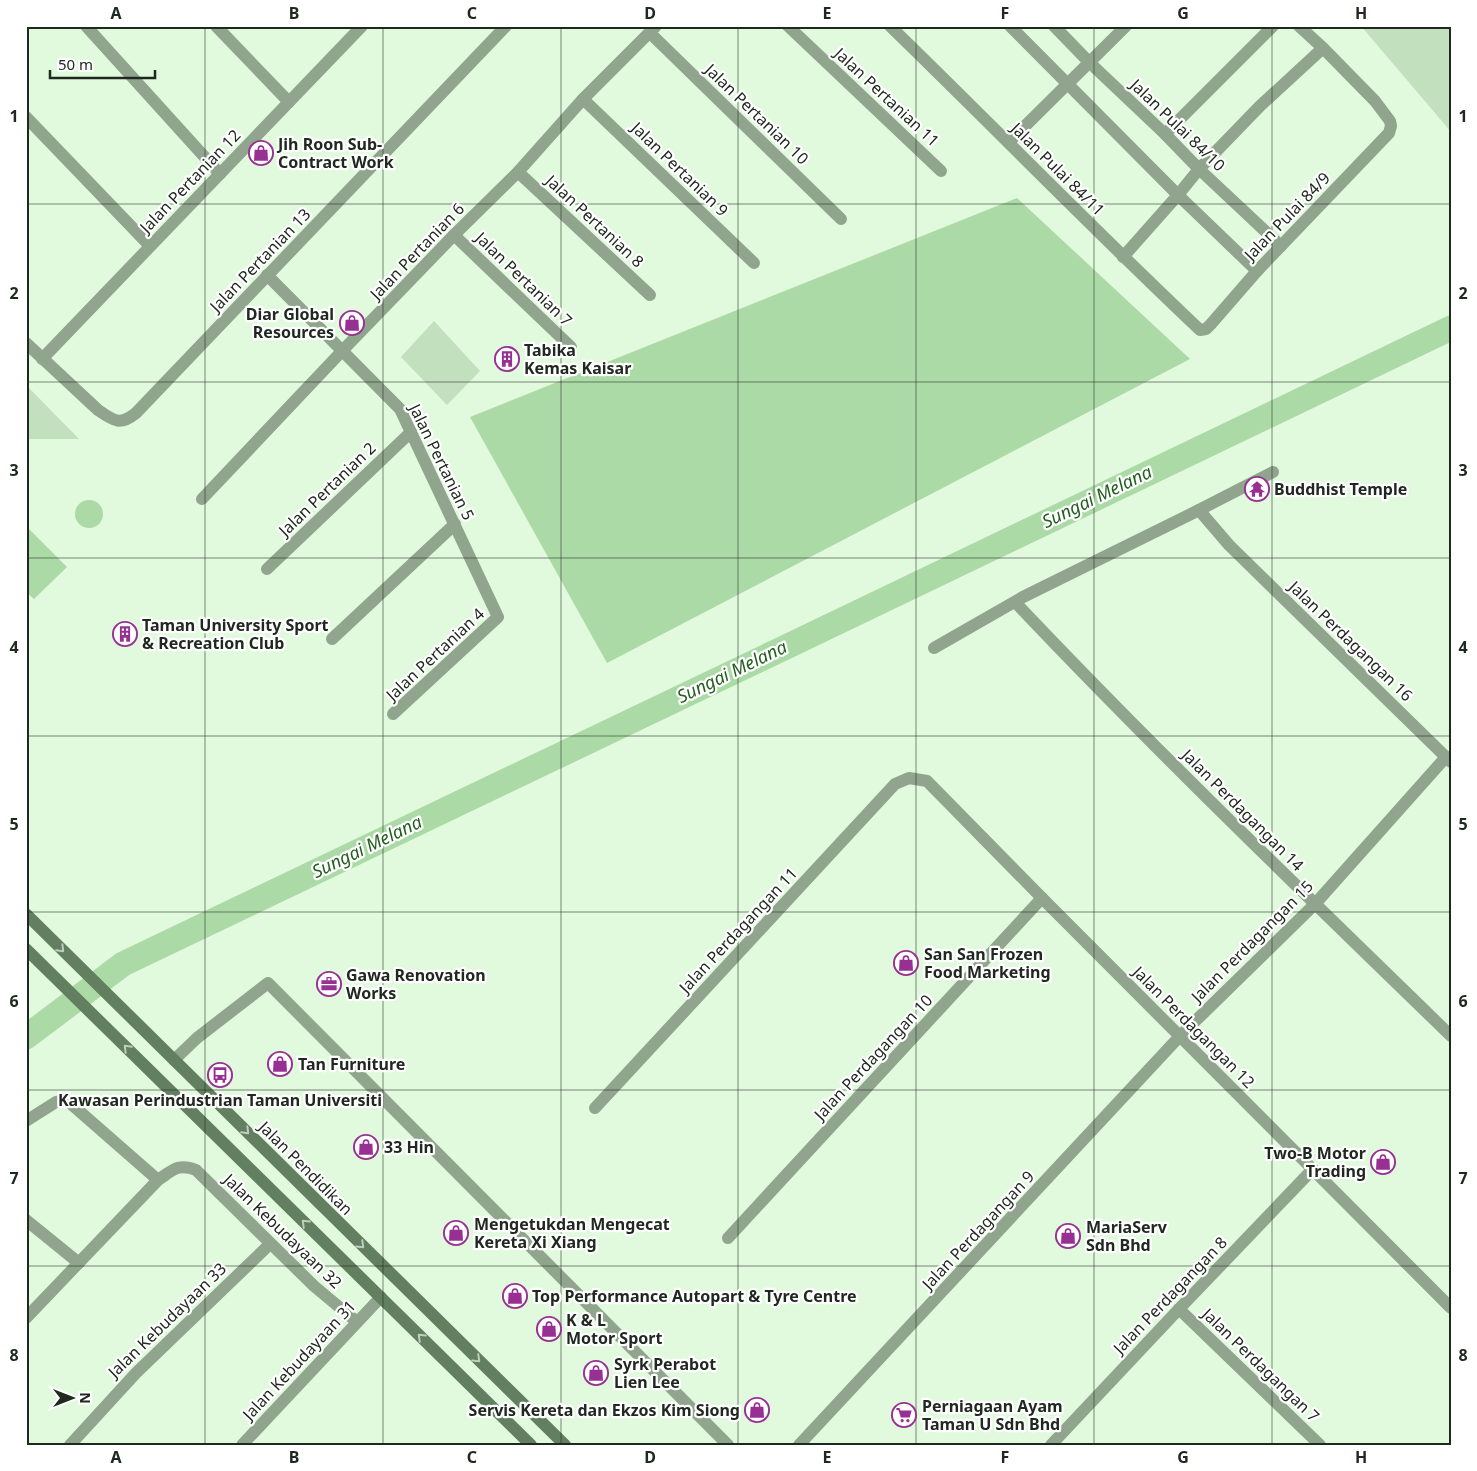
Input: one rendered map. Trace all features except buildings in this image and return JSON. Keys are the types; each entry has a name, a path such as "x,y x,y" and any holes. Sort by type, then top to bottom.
{"main road":[{"name":"Jalan Pendidikan","path":"26,914 565,1445"},
{"path":"26,949 531,1445"}],"street":[{"path":"86,26 220,174"},
{"path":"216,26 289,102"},
{"name":"Jalan Pertanian 13","path":"26,343 98,410 119,422 127,420 136,413 506,26"},
{"name":"Jalan Pertanian 11","path":"788,26 941,171"},
{"name":"Jalan Pulai 84/11","path":"890,26 1123,257 1200,330 1206,329"},
{"path":"1010,26 1178,196 1257,271"},
{"name":"Jalan Pulai 84/10","path":"1054,26 1089,62 1282,246"},
{"path":"1009,142 1126,26"},
{"path":"1165,134 1273,26"},
{"path":"1123,257 1200,169 1260,106 1323,48 1299,26"},
{"name":"Jalan Pertanian 12","path":"42,359 289,102 355,29"},
{"name":"Jalan Pertanian 6","path":"202,499 342,350 518,172 583,99 653,29"},
{"name":"Jalan Pertanian 10","path":"653,29 841,219"},
{"name":"Jalan Pulai 84/9","path":"1206,329 1257,271 1389,133 1390,121 1374,101 1323,48"},
{"name":"Jalan Pertanian 9","path":"583,99 754,263"},
{"path":"26,118 150,246"},
{"name":"Jalan Pertanian 8","path":"518,172 650,295"},
{"name":"Jalan Pertanian 7","path":"454,235 571,347"},
{"name":"Jalan Pertanian 5","path":"268,275 400,409 498,617"},
{"name":"Jalan Pertanian 2","path":"267,569 411,432"},
{"path":"934,648 1015,602 1273,472"},
{"name":"Jalan Perdagangan 16","path":"1200,510 1229,545 1448,759"},
{"path":"332,639 455,524"},
{"name":"Jalan Perdagangan 14","path":"1015,602 1080,672 1451,1036"},
{"name":"Jalan Pertanian 4","path":"393,714 498,617"},
{"name":"Jalan Perdagangan 15","path":"1180,1036 1315,904 1448,759"},
{"name":"Jalan Perdagangan 12","path":"909,778 927,780 1451,1308"},
{"name":"Jalan Perdagangan 11","path":"595,1108 896,784 909,778"},
{"name":"Jalan Perdagangan 10","path":"728,1238 1042,898"},
{"path":"174,1060 198,1038 268,982 728,1445"},
{"name":"Jalan Perdagangan 9","path":"799,1445 1180,1036"},
{"path":"26,1121 56,1102 64,1100 70,1103 158,1180 26,1318"},
{"name":"Jalan Kebudayaan 32","path":"158,1180 176,1168 186,1166 196,1170 314,1286 357,1322"},
{"name":"Jalan Perdagangan 8","path":"1052,1445 1313,1169"},
{"path":"26,1220 79,1263"},
{"name":"Jalan Kebudayaan 33","path":"70,1445 132,1376 270,1244"},
{"name":"Jalan Kebudayaan 31","path":"242,1445 381,1297"},
{"name":"Jalan Perdagangan 7","path":"1179,1309 1320,1445"}],"shaded area":[{"path":"1361,26 1451,26 1451,132 1441,120"},
{"path":"1017,198 1190,359 607,663 470,417"},
{"path":"434,321 480,371 447,405 401,357"},
{"path":"26,385 79,439 26,439"},
{"path":"89,500 99,504 103,514 99,524 89,528 79,524 75,514 79,504"},
{"path":"26,526 67,567 34,599 26,592"}],"waterway":[{"name":"Sungai Melana","path":"26,1037 123,964 1451,328"}],"place":[{"name":"Jih Roon Sub- Contract Work","path":"261,153"},
{"name":"Diar Global Resources","path":"352,323"},
{"name":"Tabika Kemas Kaisar","path":"507,359"},
{"name":"Buddhist Temple","path":"1257,489"},
{"name":"Taman University Sport & Recreation Club","path":"125,634"},
{"name":"San San Frozen Food Marketing","path":"906,963"},
{"name":"Gawa Renovation Works","path":"329,984"},
{"name":"Tan Furniture","path":"280,1064"},
{"name":"Kawasan Perindustrian Taman Universiti","path":"220,1075"},
{"name":"33 Hin","path":"366,1147"},
{"name":"Two-B Motor Trading","path":"1383,1162"},
{"name":"Mengetukdan Mengecat Kereta Xi Xiang","path":"456,1233"},
{"name":"MariaServ Sdn Bhd","path":"1068,1236"},
{"name":"Top Performance Autopart & Tyre Centre","path":"515,1296"},
{"name":"K & L Motor Sport","path":"549,1329"},
{"name":"Syrk Perabot Lien Lee","path":"596,1373"},
{"name":"Servis Kereta dan Ekzos Kim Siong","path":"757,1410"},
{"name":"Perniagaan Ayam Taman U Sdn Bhd","path":"904,1415"}]}
